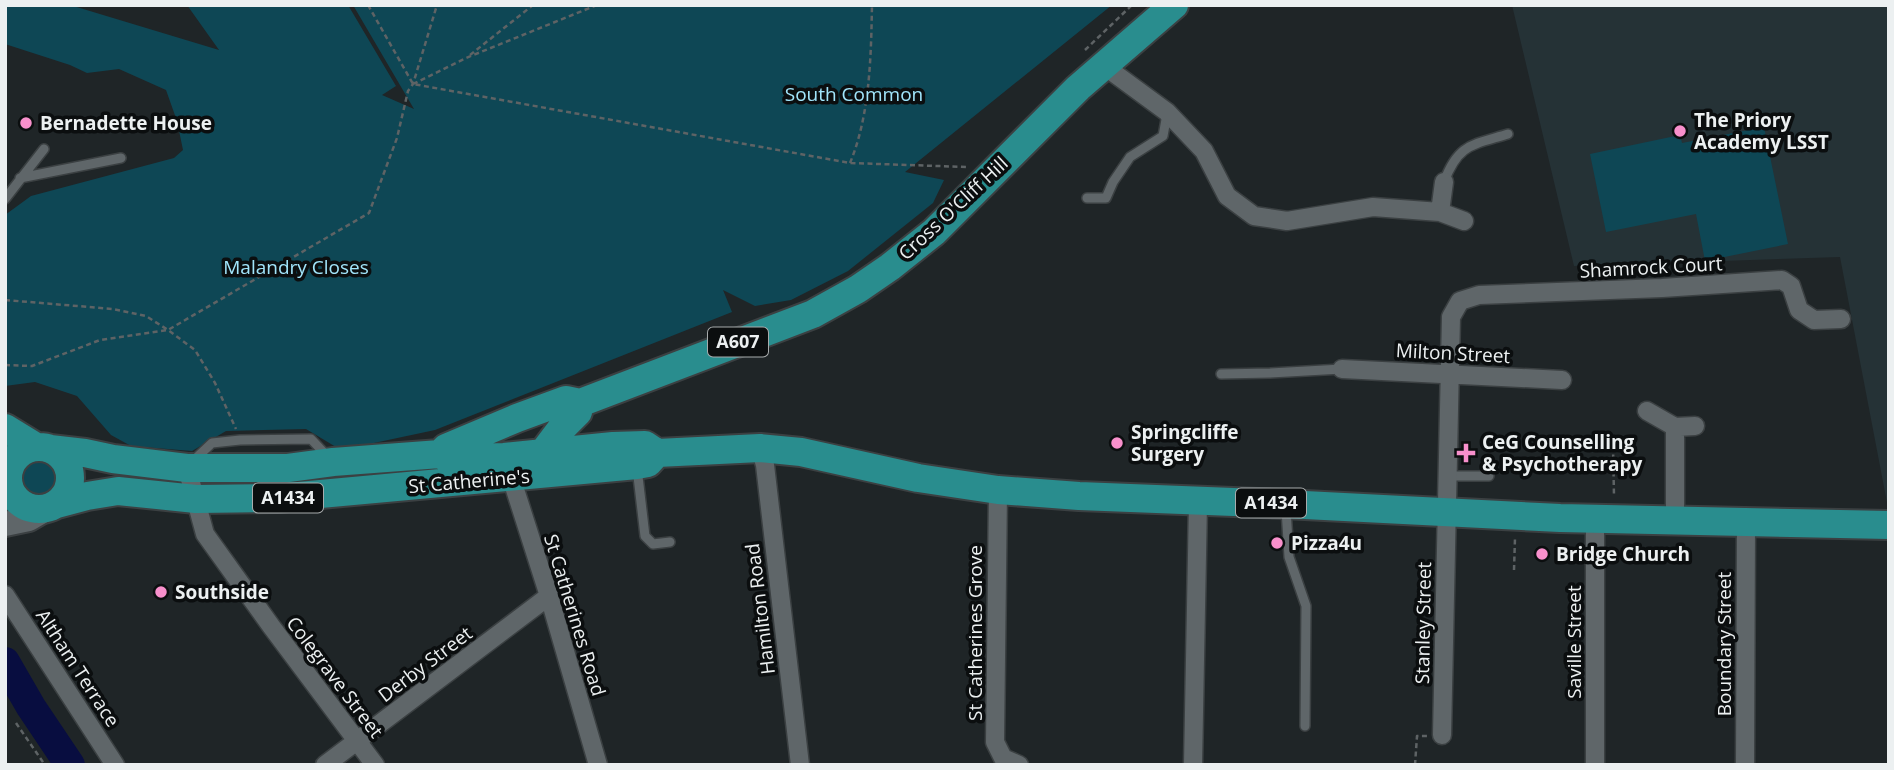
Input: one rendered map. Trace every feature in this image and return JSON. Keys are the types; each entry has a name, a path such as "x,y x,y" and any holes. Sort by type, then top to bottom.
{"main road":[{"name":"Cross O'Cliff Hill","path":"588,399 813,314 839,301 890,267 934,232 1103,65 1174,5"},
{"path":"588,399 598,433 613,446"},
{"path":"516,476 528,470 543,454 588,399"},
{"name":"St Catherine's","path":"440,454 446,448 566,400 588,399"},
{"name":"A1434","path":"5,428 63,457 70,473 68,491 51,507"},
{"name":"St Catherine's","path":"43,448 187,467 288,468 440,454 448,459 645,445 647,459 516,476 277,498 196,499 118,491 87,496 51,507"},
{"path":"43,448 22,452 7,474 11,492 20,503 33,509 51,507"},
{"name":"A1434","path":"647,459 760,448 801,452 918,478 998,490 1079,496 1285,503 1515,516 1889,525"}],"street":[{"path":"1103,65 1167,112 1204,150 1227,197 1254,216 1287,221 1373,207 1440,212 1464,221"},
{"path":"1440,212 1444,182"},
{"name":"Shamrock Court","path":"1451,317 1460,301 1479,295 1782,280 1791,286 1799,310 1814,320 1841,319"},
{"name":"Stanley Street","path":"1441,735 1451,317"},
{"name":"Milton Street","path":"1342,369 1562,380"},
{"path":"1647,411 1675,427 1695,426"},
{"path":"1675,427 1675,521"},
{"name":"Hamilton Road","path":"760,448 765,465 800,765"},
{"name":"Colegrave Street","path":"187,467 205,534 375,765"},
{"name":"St Catherines Road","path":"516,476 591,761"},
{"name":"St Catherines Grove","path":"998,490 995,742 1003,758 1019,765"},
{"path":"1193,765 1198,502"},
{"path":"5,524 29,519 51,507"},
{"name":"Saville Street","path":"1595,757 1605,519"},
{"name":"Boundary Street","path":"1745,765 1746,523"},
{"name":"Altham Terrace","path":"5,595 115,765"},
{"name":"Derby Street","path":"325,765 549,596"}],"lane":[{"path":"1087,198 1105,198 1130,157 1163,136 1167,112"},
{"path":"1444,182 1451,163 1470,145 1508,134"},
{"path":"5,199 44,149"},
{"path":"20,178 121,158"},
{"path":"1222,374 1342,369"},
{"path":"187,467 212,443 240,440 311,439 333,462"},
{"path":"647,459 645,536 653,544 670,542"},
{"path":"1447,476 1489,477"},
{"path":"1285,503 1289,556 1306,606 1305,726"}],"path":[{"path":"368,5 413,84"},
{"path":"5,365 32,366 100,340 168,330 369,213 397,138 408,92 413,84 438,5"},
{"path":"462,61 534,5"},
{"path":"413,84 466,58 597,5"},
{"path":"850,163 858,145 870,69 872,5"},
{"path":"413,84 850,163 997,169"},
{"path":"5,300 113,309 146,316 195,350 215,383 240,440"},
{"path":"1605,519 1613,446"},
{"path":"1514,570 1515,516"},
{"path":"16,723 45,765"},
{"path":"1415,765 1416,736 1441,735"}],"shaded area":[{"name":"The Priory Academy LSST","path":"1512,5 1889,5 1889,513 1840,257 1574,266"}],"green space":[{"path":"5,5 70,5 219,50 187,5 348,5 396,86 382,95 414,109 353,5 1112,5 905,172 944,180 933,203 848,271 791,300 755,306 723,290 732,312 435,430 341,450 306,429 226,431 192,451 131,446 111,435 77,396 35,382 5,386 5,215 31,196 174,158 183,150 177,121 166,90 119,69 87,73 5,44"},
{"path":"1764,127 1788,244 1705,261 1696,214 1606,232 1590,154 1680,135 1682,143"},
{"path":"41,458 55,464 61,478 55,492 41,498 27,492 21,478 27,464"}],"waterway":[{"path":"5,662 70,765"}],"place":[{"name":"Bernadette House","path":"26,123"},
{"name":"The Priory Academy LSST","path":"1680,131"},
{"name":"Springcliffe Surgery","path":"1117,443"},
{"name":"CeG Counselling & Psychotherapy","path":"1466,453"},
{"name":"Pizza4u","path":"1277,543"},
{"name":"Bridge Church","path":"1542,554"},
{"name":"Southside","path":"161,592"}],"park label":[{"name":"South Common","path":"854,94"},
{"name":"Malandry Closes","path":"296,267"}]}
